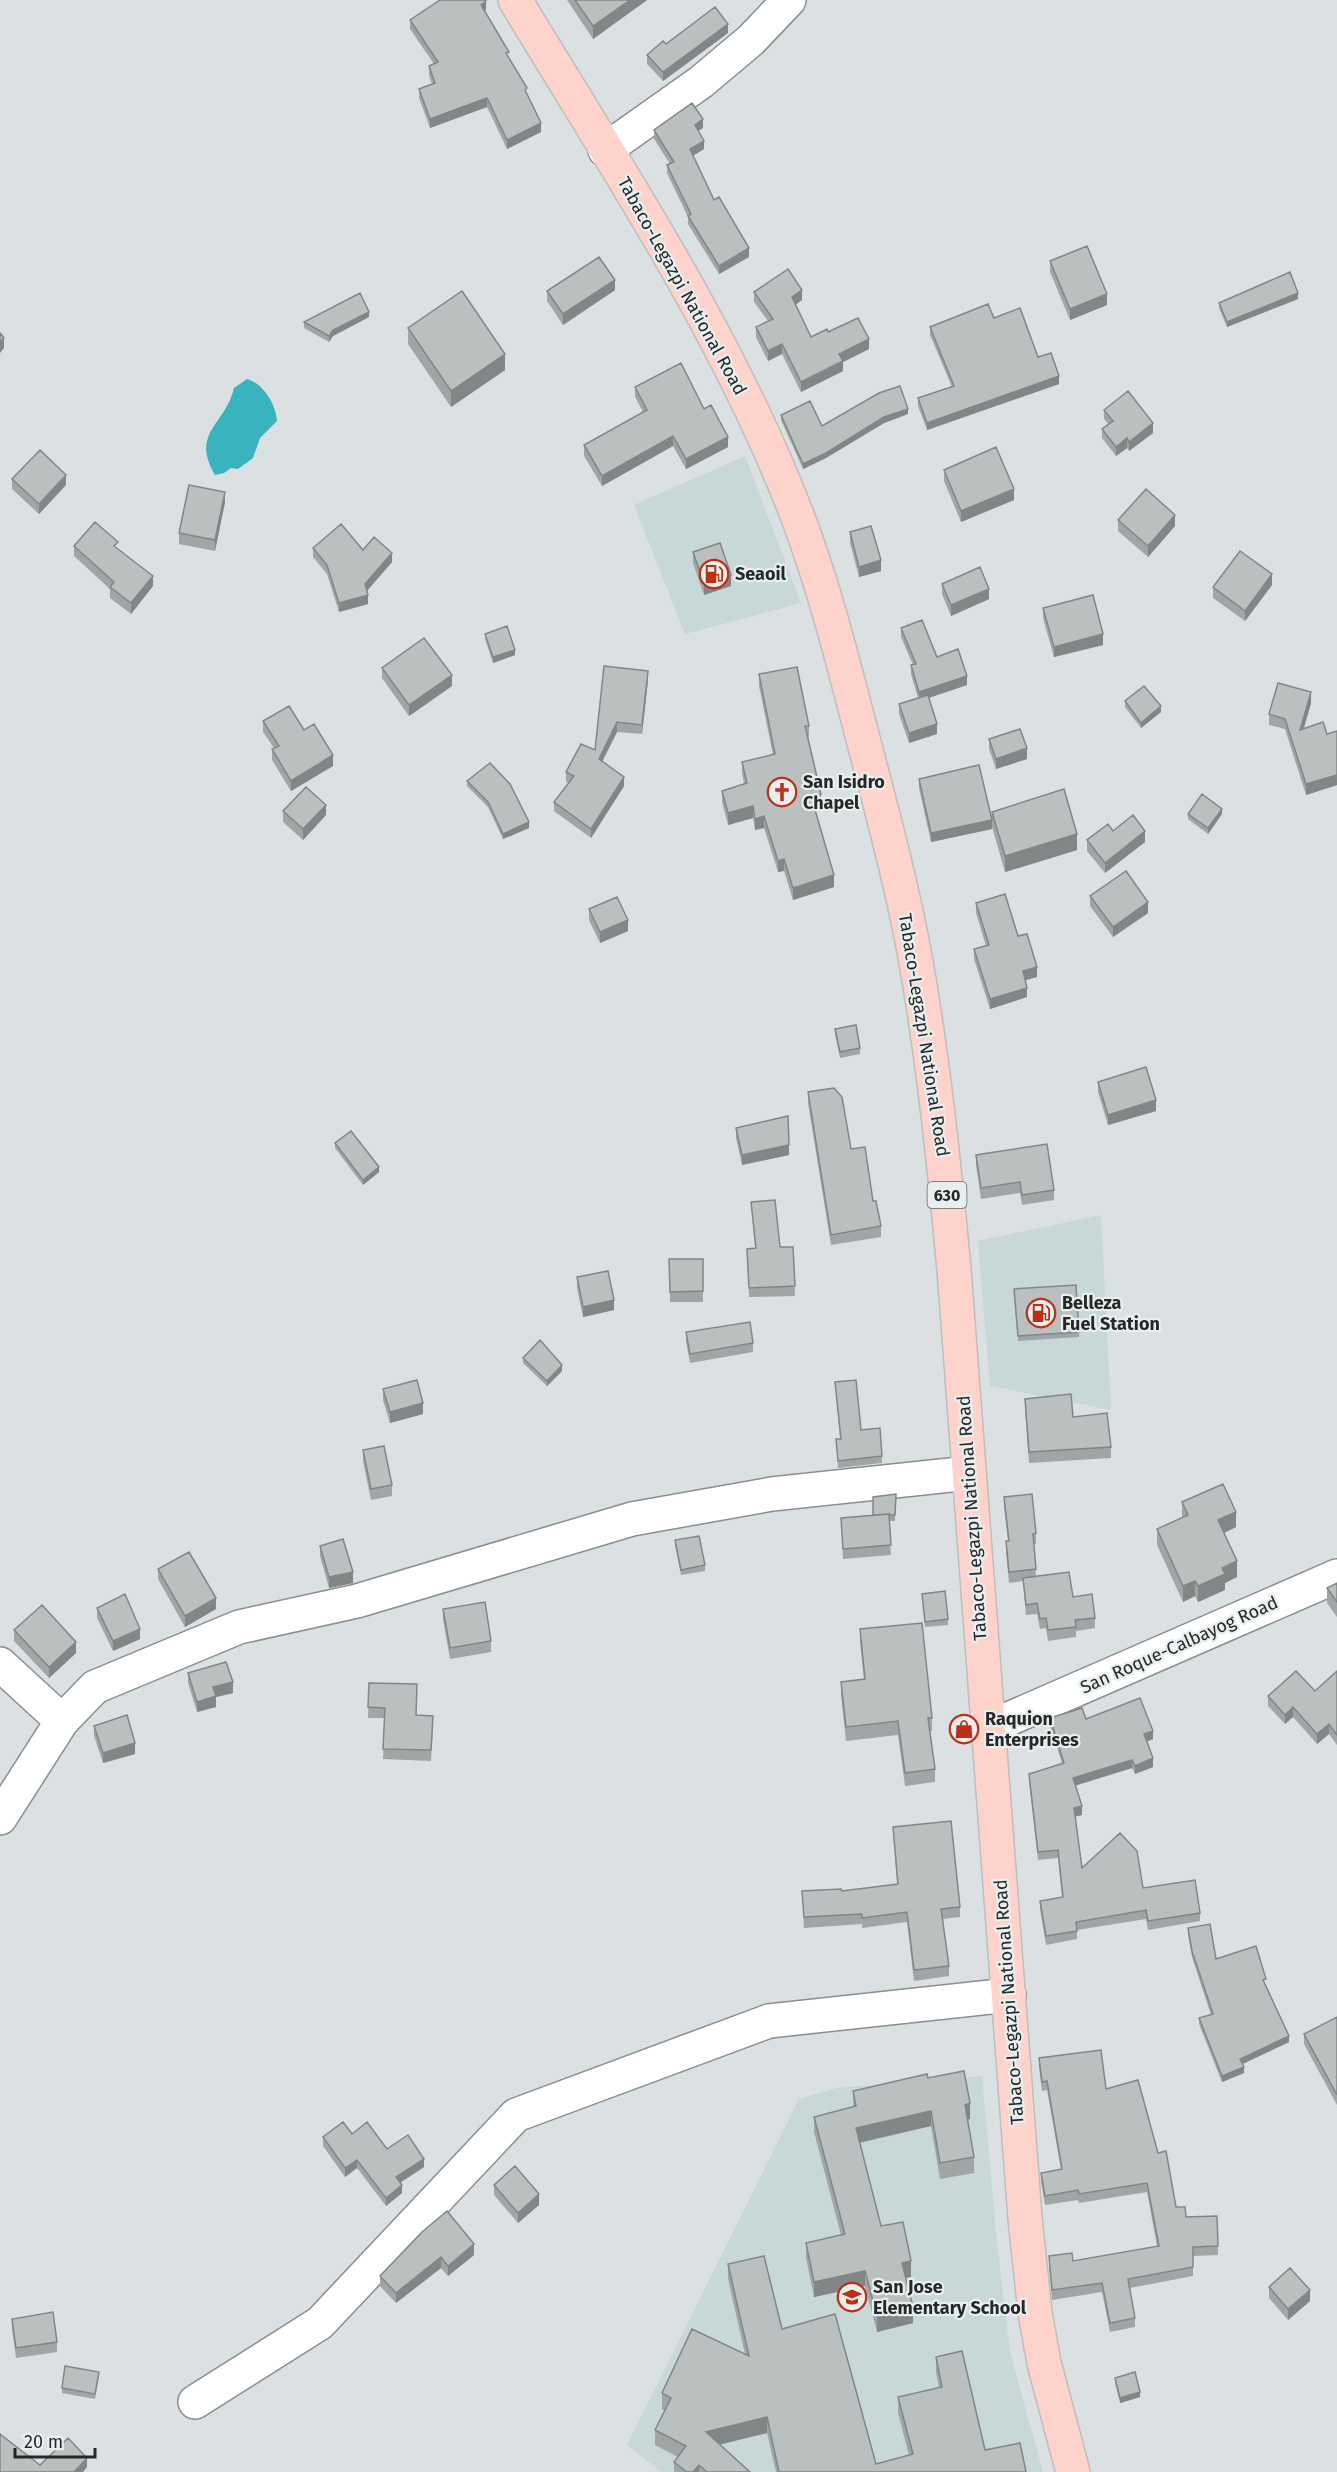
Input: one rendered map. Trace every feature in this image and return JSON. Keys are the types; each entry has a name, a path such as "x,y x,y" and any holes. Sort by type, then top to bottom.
{"main road":[{"name":"Tabaco-Legazpi National Road","path":"515,0 680,276 723,353 796,513 838,643 914,949 942,1143 1025,2218 1035,2313 1044,2363 1073,2472"}],"street":[{"path":"605,150 701,82 752,40 789,0"},
{"path":"0,1818 62,1721 95,1687 239,1627 357,1601 632,1519 772,1494 969,1473"},
{"name":"San Roque-Calbayog Road","path":"988,1728 1337,1576"},
{"path":"0,1664 62,1721"},
{"path":"195,2402 320,2323 516,2115 769,2021 1009,1995"}],"shaded area":[{"path":"745,456 801,603 685,634 634,505"},
{"path":"1101,1215 1111,1410 990,1386 978,1241"},
{"name":"San Jose Elementary School","path":"982,2076 997,2243 1010,2352 1043,2472 661,2472 627,2445 799,2099 837,2088"}],"water":[{"path":"247,379 264,390 274,408 277,421 260,438 253,458 238,469 231,468 215,475 208,460 206,449 208,439 230,401 234,388"}],"building":[{"path":"440,0 486,1 481,5 509,52 506,53 527,88 525,90 541,123 507,140 487,98 430,119 419,89 435,83 429,66 438,62 410,20"},
{"path":"575,0 630,0 593,26"},
{"path":"715,7 728,24 663,72 647,55 663,41 666,44"},
{"path":"692,103 703,119 695,125 704,141 690,149 714,200 719,197 749,248 719,266 688,216 691,214 667,165 674,162 654,130"},
{"path":"1087,246 1107,294 1070,309 1050,261"},
{"path":"599,257 615,280 563,314 547,291"},
{"path":"788,269 802,290 792,297 811,337 858,318 869,339 839,354 843,361 801,382 782,344 768,351 756,327 773,319 754,292"},
{"path":"1290,272 1298,293 1227,322 1219,303"},
{"path":"462,291 505,354 451,391 408,328"},
{"path":"360,293 369,312 333,330 329,336 304,322"},
{"path":"988,304 994,318 1020,308 1038,357 1051,353 1059,376 927,423 918,398 954,386 930,327"},
{"path":"681,363 704,409 711,405 728,437 686,459 673,436 602,476 584,445 647,410 635,387"},
{"path":"900,386 908,409 884,417 826,453 803,464 781,415 810,401 822,426 879,393"},
{"path":"1128,391 1153,423 1129,442 1127,438 1116,447 1102,429 1113,421 1104,410"},
{"path":"996,447 1014,489 961,511 944,470"},
{"path":"40,450 66,475 39,504 12,479"},
{"path":"189,485 225,492 215,540 179,533"},
{"path":"1146,489 1175,515 1148,546 1118,520"},
{"path":"95,522 118,542 114,546 153,576 131,603 110,587 114,582 74,546"},
{"path":"341,524 363,550 374,537 392,553 365,584 368,595 339,603 327,565 313,548"},
{"path":"871,526 881,560 859,567 850,532"},
{"path":"720,543 731,575 704,584 693,552"},
{"path":"1240,551 1272,574 1245,611 1213,587"},
{"path":"980,567 989,589 951,605 942,584"},
{"path":"1093,595 1103,634 1054,647 1043,608"},
{"path":"922,620 937,657 958,649 967,676 919,692 911,665 916,664 901,628"},
{"path":"507,626 515,650 493,657 485,634"},
{"path":"424,638 452,675 409,705 382,668"},
{"path":"604,666 648,671 642,725 617,722 599,759 624,777 591,829 554,802 574,776 566,772 581,744 595,750"},
{"path":"797,667 809,726 805,726 821,794 811,796 834,875 793,888 784,859 778,861 764,816 755,819 753,806 728,813 722,791 747,783 742,762 775,754 759,674"},
{"path":"1278,683 1311,692 1300,730 1323,722 1327,734 1337,731 1337,775 1306,784 1285,719 1269,714"},
{"path":"1144,686 1161,706 1141,723 1125,701"},
{"path":"928,695 937,724 909,733 899,704"},
{"path":"289,706 304,730 314,724 333,755 291,781 272,749 279,746 263,721"},
{"path":"1020,729 1027,748 996,759 989,739"},
{"path":"490,763 510,784 529,822 503,834 488,802 467,781"},
{"path":"979,765 992,820 931,833 919,779"},
{"path":"306,787 326,805 303,829 283,811"},
{"path":"1064,789 1077,834 1005,856 992,812"},
{"path":"1202,794 1222,809 1208,828 1188,814"},
{"path":"1133,815 1145,831 1105,863 1087,840 1108,824 1113,831"},
{"path":"1126,871 1148,902 1113,927 1090,896"},
{"path":"1005,894 1018,936 1027,934 1037,967 1023,971 1027,988 990,999 974,949 989,945 976,903"},
{"path":"617,897 628,920 600,932 589,909"},
{"path":"856,1025 860,1048 840,1052 835,1029"},
{"path":"1146,1067 1156,1100 1108,1115 1098,1082"},
{"path":"834,1088 842,1097 851,1149 865,1147 873,1201 876,1201 881,1226 831,1235 808,1092"},
{"path":"788,1116 789,1145 742,1155 736,1128"},
{"path":"351,1131 379,1167 363,1180 335,1143"},
{"path":"1047,1144 1054,1190 1022,1195 1020,1182 981,1188 976,1155"},
{"path":"775,1200 780,1247 793,1247 795,1286 749,1288 747,1249 756,1248 751,1202"},
{"path":"669,1259 703,1259 703,1291 670,1292"},
{"path":"608,1271 614,1300 583,1307 577,1277"},
{"path":"1076,1285 1079,1332 1018,1336 1014,1289"},
{"path":"750,1322 753,1343 690,1354 686,1332"},
{"path":"540,1340 562,1365 547,1381 523,1358"},
{"path":"417,1380 423,1403 390,1412 383,1389"},
{"path":"856,1380 861,1430 880,1428 882,1456 838,1461 836,1439 841,1439 835,1382"},
{"path":"1071,1394 1073,1417 1107,1413 1111,1447 1029,1452 1025,1399"},
{"path":"384,1446 392,1485 371,1489 363,1450"},
{"path":"1223,1484 1236,1512 1218,1520 1237,1561 1222,1568 1225,1574 1198,1586 1195,1581 1183,1586 1157,1529 1188,1515 1182,1502"},
{"path":"896,1494 895,1515 873,1515 873,1497"},
{"path":"1032,1494 1036,1533 1033,1534 1036,1569 1009,1572 1006,1541 1009,1541 1004,1497"},
{"path":"889,1514 891,1545 843,1549 841,1518"},
{"path":"699,1536 705,1565 681,1570 675,1540"},
{"path":"343,1539 353,1572 329,1577 320,1546"},
{"path":"189,1552 216,1598 185,1616 158,1569"},
{"path":"1069,1572 1073,1597 1092,1594 1095,1618 1075,1620 1076,1627 1048,1630 1046,1618 1040,1619 1037,1603 1026,1605 1023,1578"},
{"path":"1337,1583 1337,1602 1327,1588"},
{"path":"945,1591 948,1619 925,1622 922,1594"},
{"path":"125,1594 140,1629 113,1641 97,1608"},
{"path":"485,1602 491,1641 450,1648 443,1609"},
{"path":"42,1605 76,1642 49,1667 14,1630"},
{"path":"922,1623 932,1718 928,1718 935,1769 905,1773 898,1721 846,1727 841,1682 865,1679 860,1629"},
{"path":"226,1662 233,1682 213,1687 216,1696 197,1702 188,1673"},
{"path":"1296,1671 1315,1691 1337,1671 1337,1735 1329,1724 1317,1734 1293,1707 1285,1715 1268,1696"},
{"path":"369,1683 417,1684 416,1715 433,1716 431,1750 383,1749 385,1708 368,1707"},
{"path":"1140,1698 1153,1731 1144,1734 1153,1758 1135,1766 1132,1760 1073,1778 1082,1806 1074,1808 1082,1868 1120,1833 1137,1851 1143,1888 1195,1880 1200,1913 1148,1921 1146,1910 1076,1922 1077,1931 1046,1936 1040,1901 1063,1897 1058,1850 1038,1852 1029,1774 1064,1763 1050,1718 1082,1708 1086,1719"},
{"path":"127,1715 135,1743 103,1753 94,1726"},
{"path":"951,1821 960,1907 941,1909 949,1966 914,1970 907,1912 862,1918 862,1914 804,1917 802,1891 841,1889 842,1891 898,1884 893,1827"},
{"path":"1210,1924 1216,1959 1256,1946 1266,1979 1263,1980 1289,2036 1240,2059 1244,2067 1222,2076 1199,2018 1213,2014 1192,1951 1188,1928"},
{"path":"1337,2017 1337,2095 1304,2034"},
{"path":"1101,2050 1106,2089 1138,2080 1158,2153 1166,2151 1176,2207 1185,2207 1186,2217 1217,2216 1218,2246 1193,2247 1193,2267 1128,2279 1135,2318 1110,2323 1102,2283 1052,2290 1049,2256 1072,2253 1073,2261 1159,2246 1147,2183 1079,2194 1078,2190 1045,2196 1041,2173 1062,2169 1047,2081 1042,2082 1039,2058"},
{"path":"964,2071 970,2103 965,2105 974,2157 940,2163 931,2111 856,2128 881,2226 903,2222 911,2261 902,2263 913,2307 877,2316 865,2271 814,2282 806,2243 845,2234 814,2117 856,2106 853,2091 927,2074 928,2078"},
{"path":"343,2122 352,2134 367,2122 387,2149 408,2135 424,2159 396,2177 402,2185 386,2198 357,2160 345,2168 323,2137"},
{"path":"515,2166 539,2194 518,2213 494,2185"},
{"path":"447,2211 474,2244 448,2266 441,2257 396,2293 380,2276 422,2232"},
{"path":"764,2256 782,2329 835,2314 876,2464 913,2454 898,2397 942,2387 936,2357 962,2351 985,2450 1020,2443 1026,2472 779,2472 767,2417 706,2432 750,2472 707,2472 699,2465 693,2472 687,2472 674,2462 686,2446 655,2430 671,2398 662,2393 692,2329 749,2356 728,2264"},
{"path":"1290,2268 1310,2290 1288,2309 1269,2287"},
{"path":"53,2312 57,2342 16,2348 12,2319"},
{"path":"65,2366 99,2372 95,2394 62,2388"},
{"path":"1135,2372 1140,2392 1120,2398 1115,2378"},
{"path":"0,2434 40,2465 68,2438 87,2458 74,2472 0,2472"}],"place":[{"name":"Seaoil","path":"714,574"},
{"name":"San Isidro Chapel","path":"782,792"},
{"name":"Belleza Fuel Station","path":"1041,1313"},
{"name":"Raquion Enterprises","path":"964,1729"},
{"name":"San Jose Elementary School","path":"852,2297"}]}
